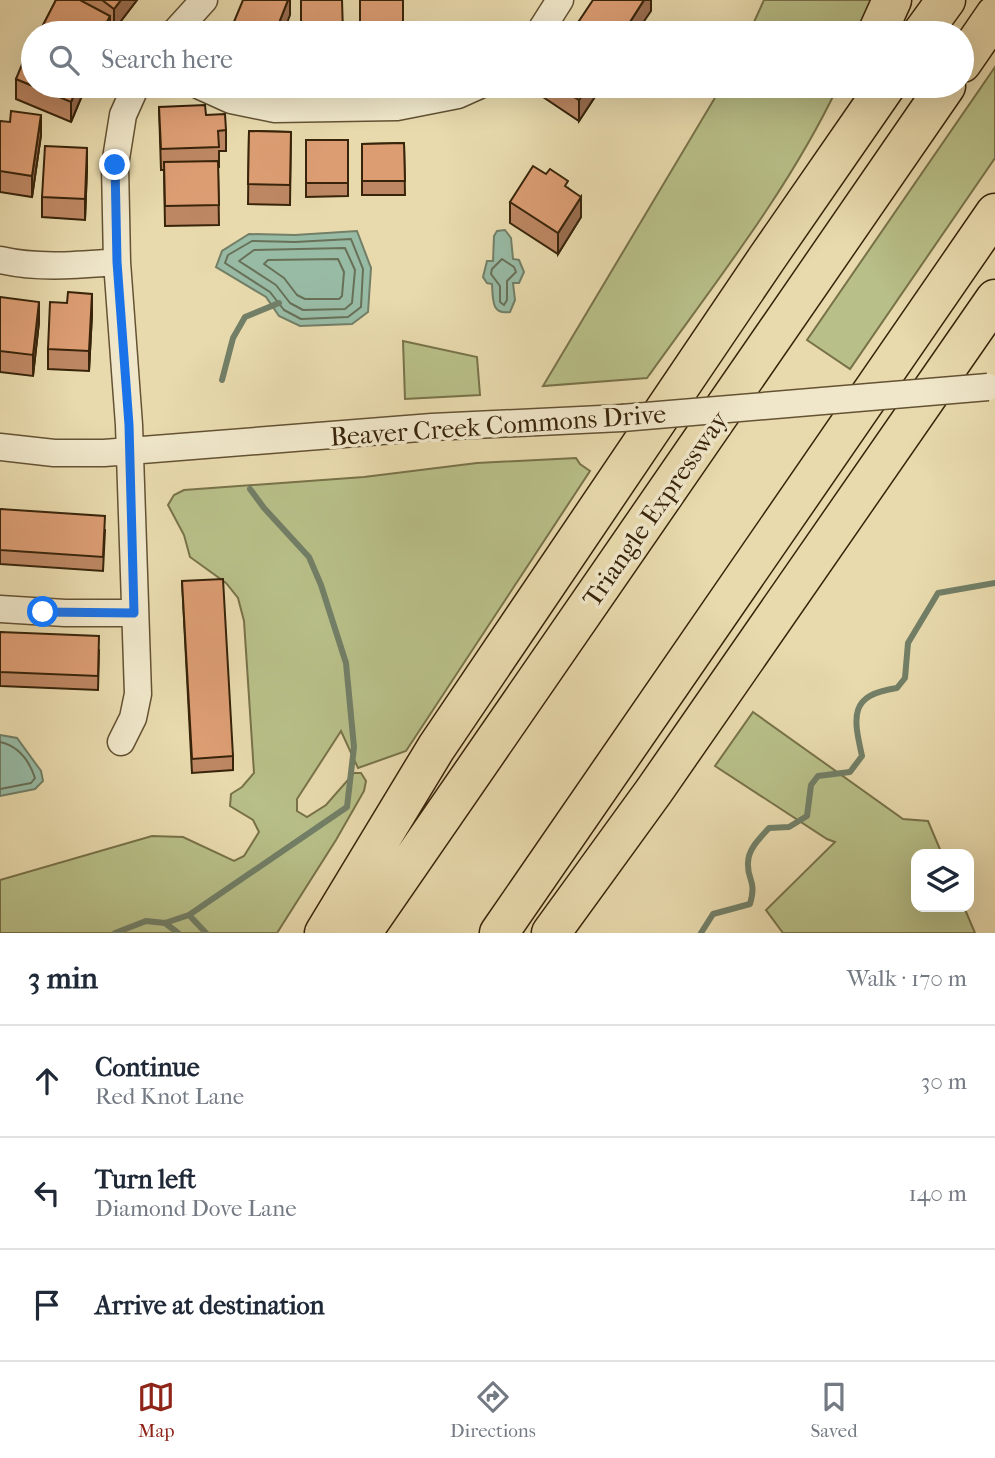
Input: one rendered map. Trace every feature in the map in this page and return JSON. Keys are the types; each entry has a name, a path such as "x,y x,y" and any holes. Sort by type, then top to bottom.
{"highway":[{"path":"882,21 892,0"},
{"path":"931,21 946,0"},
{"path":"974,46 995,15"},
{"path":"766,258 847,98"},
{"path":"324,933 436,748 766,258 878,98"},
{"name":"Triangle Expressway","path":"362,933 938,98"},
{"path":"499,933 995,213"},
{"path":"551,933 662,780 992,306"}],"street":[{"path":"185,21 204,0"},
{"path":"546,21 560,0"},
{"path":"121,742 133,718 138,694 129,452 117,262 115,165 123,115 131,98"},
{"path":"227,98 275,109 397,107 443,98"},
{"path":"0,260 57,267 117,262"},
{"name":"Beaver Creek Commons Drive","path":"0,447 66,453 129,452 432,427 622,418 991,387"},
{"path":"0,609 134,613"}],"shaded area":[{"path":"764,0 878,0 868,21 754,21"},
{"path":"995,67 995,158 850,369 807,340"},
{"path":"715,98 832,98 774,199 647,378 543,386"},
{"path":"403,341 477,357 480,395 405,399"},
{"path":"576,458 590,471 406,751 358,768 341,731 297,799 297,811 307,817 326,805 354,773 361,773 366,781 364,791 336,840 277,933 0,933 0,880 152,836 183,837 234,861 244,856 259,832 253,820 230,806 231,794 242,787 254,773 244,621 238,598 226,583 190,557 184,535 168,505 174,495 184,490 364,477 477,463"},
{"path":"753,712 903,819 928,821 940,849 911,849 911,912 966,912 975,933 783,933 766,910 835,842 715,766"}],"water":[{"path":"505,230 511,238 513,259 519,260 524,272 519,283 513,283 515,300 510,312 496,308 492,284 487,283 483,277 487,261 493,261 494,236 497,231"},
{"path":"357,231 371,268 368,312 352,324 300,326 279,316 266,297 216,267 222,251 249,234 295,235"},
{"path":"0,735 17,738 41,771 43,781 35,789 0,796"}],"building":[{"path":"56,0 80,0 110,16 107,21 45,21"},
{"path":"102,0 121,0 114,9"},
{"path":"243,0 288,0 280,21 234,21"},
{"path":"301,0 342,0 343,21 301,21"},
{"path":"360,0 403,0 403,21 360,21"},
{"path":"593,0 644,0 631,21 579,21"},
{"path":"21,67 21,81 16,79"},
{"path":"205,105 206,115 225,114 226,130 218,131 219,147 161,149 159,107"},
{"path":"11,111 41,115 32,176 0,171 0,121 10,122"},
{"path":"249,131 291,132 290,185 248,184"},
{"path":"306,140 348,140 348,183 306,183"},
{"path":"404,143 405,181 362,181 362,144"},
{"path":"45,146 87,148 85,199 42,197"},
{"path":"218,161 219,205 165,206 164,162"},
{"path":"533,166 546,174 550,169 568,181 565,186 581,197 558,233 510,202"},
{"path":"68,292 92,294 89,351 48,349 50,302 67,303"},
{"path":"0,297 39,302 33,355 0,351"},
{"path":"0,509 105,516 103,557 0,550"},
{"path":"223,579 233,756 192,759 182,581"},
{"path":"0,632 99,636 98,676 0,672"}],"waterway":[{"path":"222,380 233,338 245,317 279,303"},
{"path":"189,915 347,807 354,747 346,663 321,585 309,557 250,489"},
{"path":"701,933 713,914 750,904 752,885 748,869 749,858 752,848 769,828 789,827 807,816 811,785 818,776 850,772 862,756 856,719 858,710 862,702 870,696 897,688 905,678 908,643 938,593 995,583"},
{"path":"115,933 146,921 165,923 189,915 206,933"},
{"path":"165,923 178,933"}],"route":[{"path":"43,612 134,613 129,425 117,262 115,165"}]}
